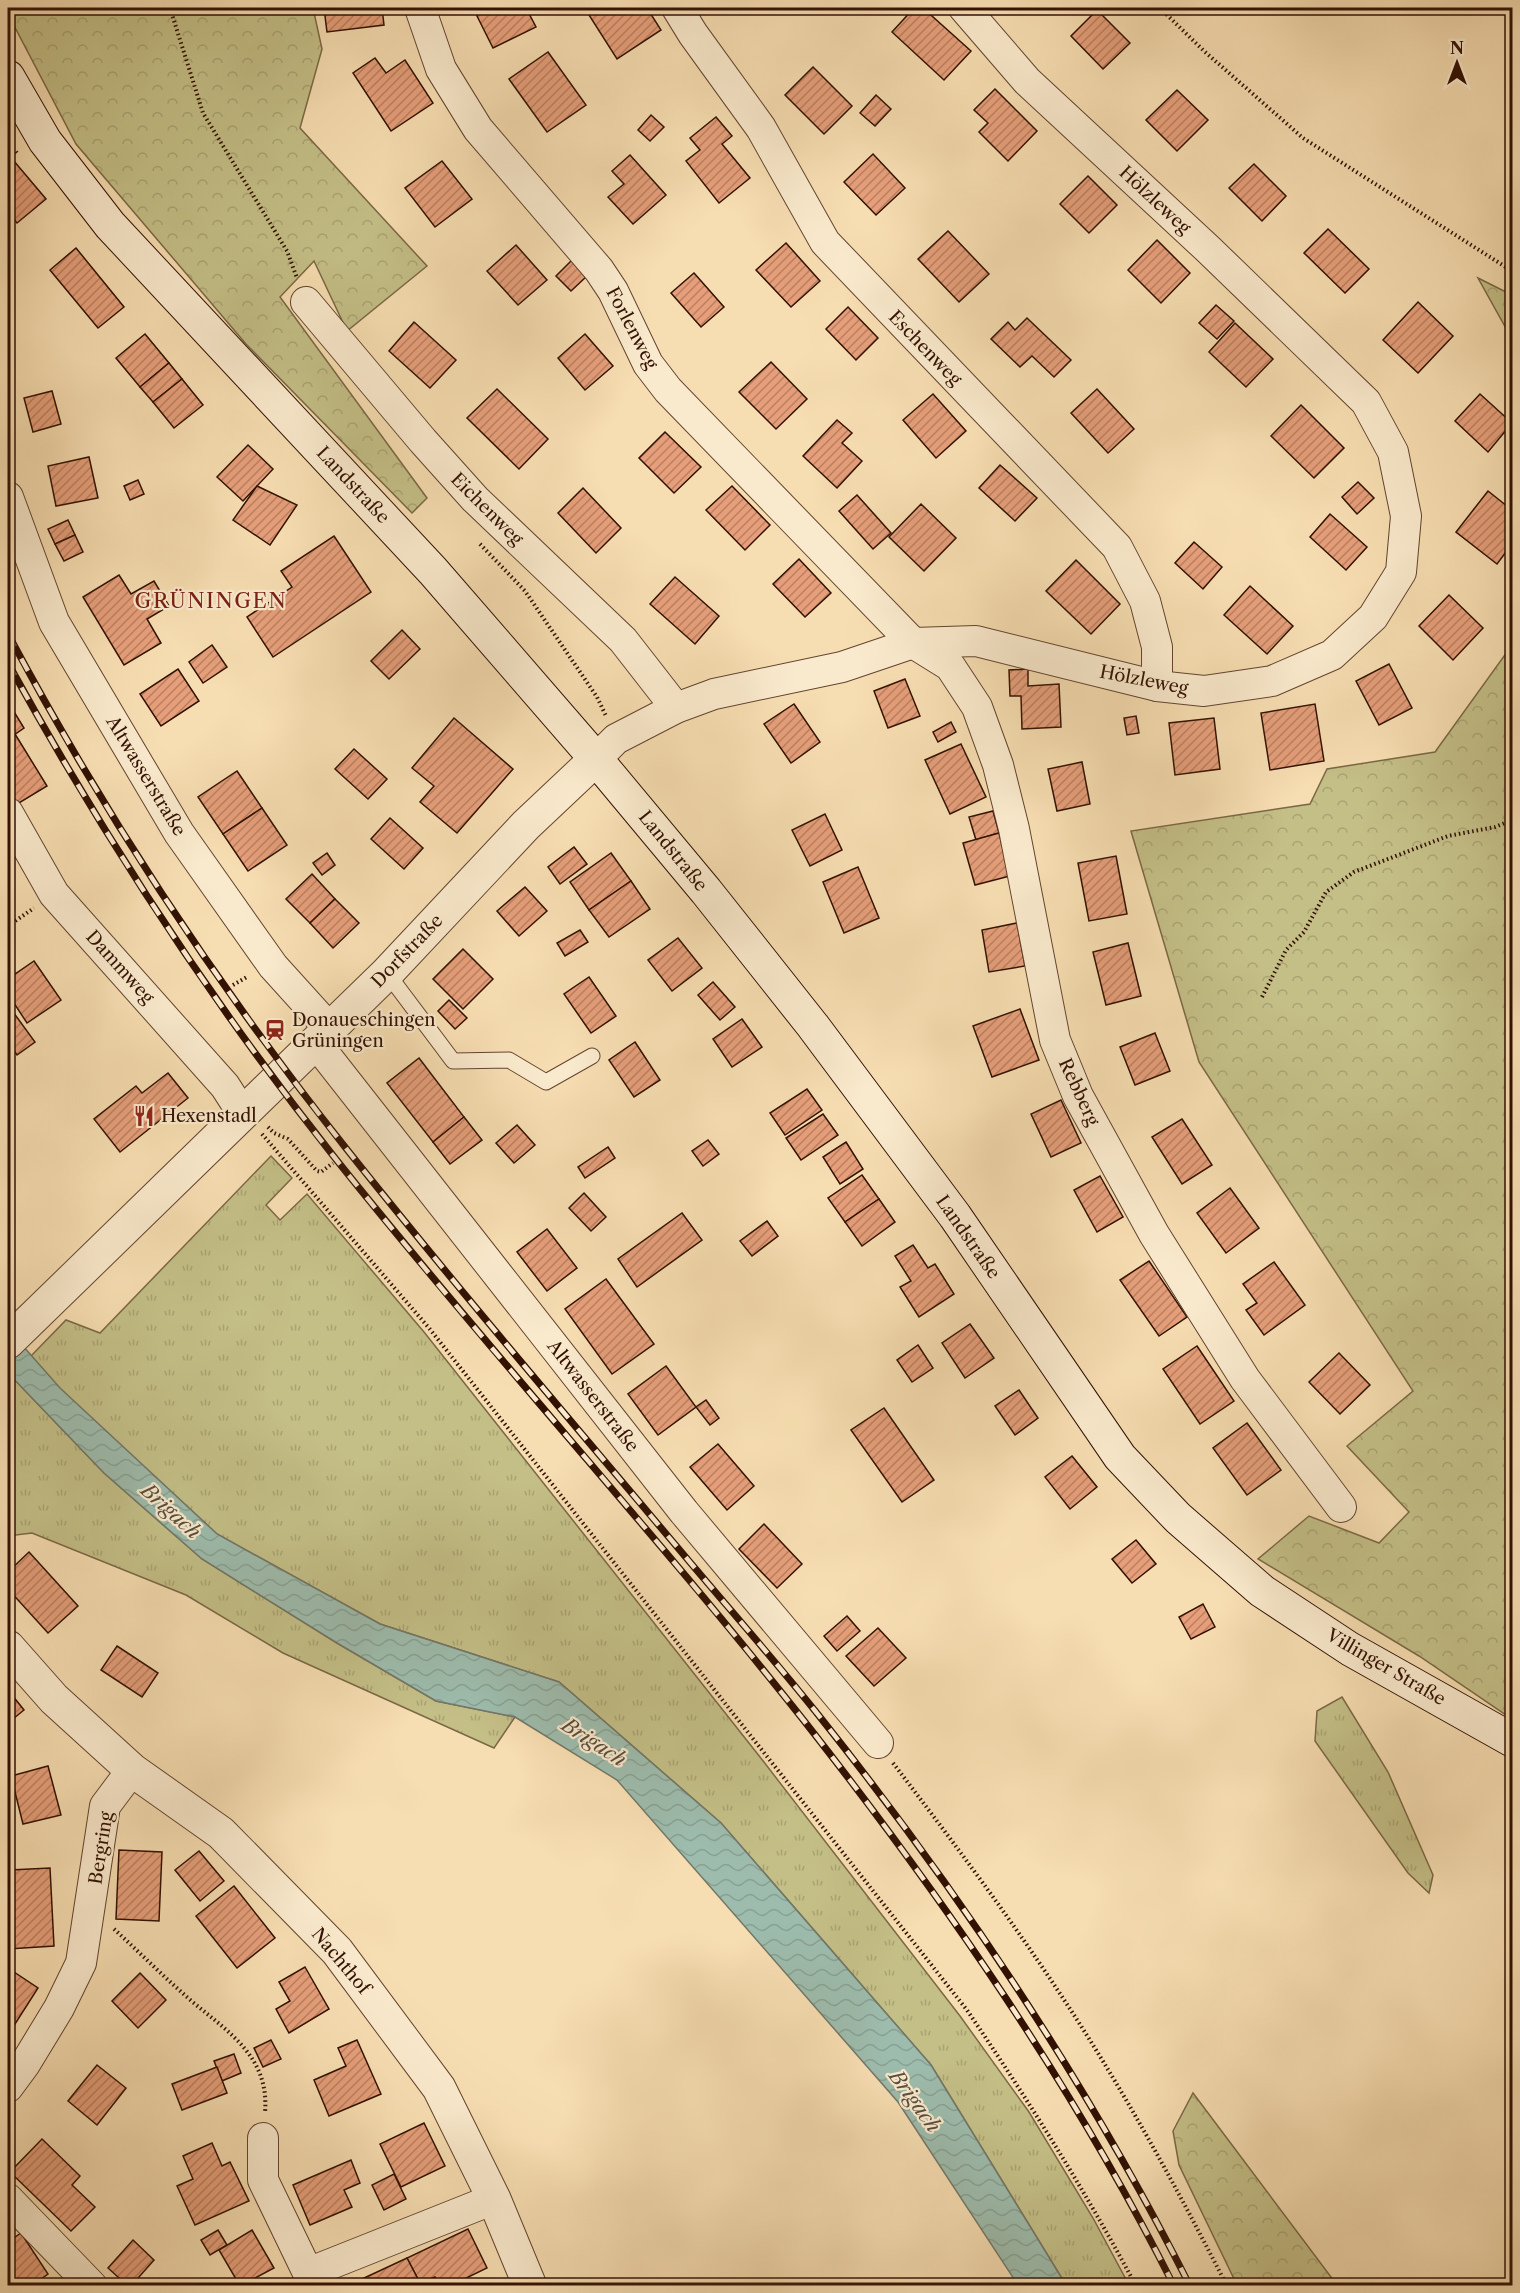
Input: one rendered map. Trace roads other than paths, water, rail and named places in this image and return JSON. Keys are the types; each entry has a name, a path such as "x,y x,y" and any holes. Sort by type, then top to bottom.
{"main road":[{"name":"Landstraße","path":"8,77 45,141 117,233 433,571 596,759 813,1026 955,1216 1120,1456 1178,1518 1262,1591"},
{"name":"Dorfstraße","path":"8,1342 57,1297 387,973 526,825 596,759"},
{"name":"Villinger Straße","path":"1262,1591 1350,1649 1512,1740"},
{"path":"8,1647 54,1699 132,1770"},
{"name":"Nachthof","path":"132,1770 221,1833 337,1952 439,2088 494,2199 530,2286"}],"street":[{"name":"Forlenweg","path":"420,8 441,69 478,129 599,270 613,291 648,364 668,390 913,642"},
{"name":"Eschenweg","path":"677,8 693,34 761,128 825,242 1117,547 1145,601 1157,647 1157,686"},
{"name":"Hölzleweg","path":"596,759 616,739 676,708 714,694 842,667 913,642 976,641 1157,686 1204,691 1272,681 1332,655 1373,617 1401,572 1406,516 1392,452 1366,402 1208,249 1027,81 964,8"},
{"name":"Eichenweg","path":"306,302 475,499 623,640 676,708"},
{"name":"Altwasserstraße","path":"8,497 54,622 179,833 323,1036 684,1512 878,1743"},
{"name":"Rebberg","path":"913,642 950,666 980,717 998,765 1014,829 1055,1040 1078,1096 1154,1234 1245,1379 1341,1507"},
{"name":"Dammweg","path":"8,813 54,894 225,1086 243,1114"},
{"name":"Bergring","path":"8,2086 25,2064 60,2008 81,1963 92,1908 105,1806 132,1770"},
{"path":"262,2138 263,2180 311,2279 494,2199"},
{"path":"8,2199 92,2286"}],"lane":[{"path":"387,973 453,1061 509,1060 546,1082 592,1056"}],"water":[{"name":"Brigach","path":"8,1329 60,1388 217,1534 380,1624 559,1682 721,1823 931,2065 1066,2285 1018,2285 898,2102 617,1780 515,1717 436,1701 202,1559 104,1473 8,1373"}],"railway":[{"path":"8,634 83,768 123,833 252,1025 345,1147 468,1299 799,1691 869,1780 970,1918 1064,2062 1108,2135 1190,2286"},
{"path":"8,663 44,728 121,855 245,1040 335,1158 451,1300 689,1580 805,1722 956,1925 1050,2066 1135,2211 1174,2286"}],"place":[{"name":"Donaueschingen Grüningen","path":"275,1030"},
{"name":"Hexenstadl","path":"144,1116"}],"district":[{"name":"GRÜNINGEN","path":"211,601"}]}
